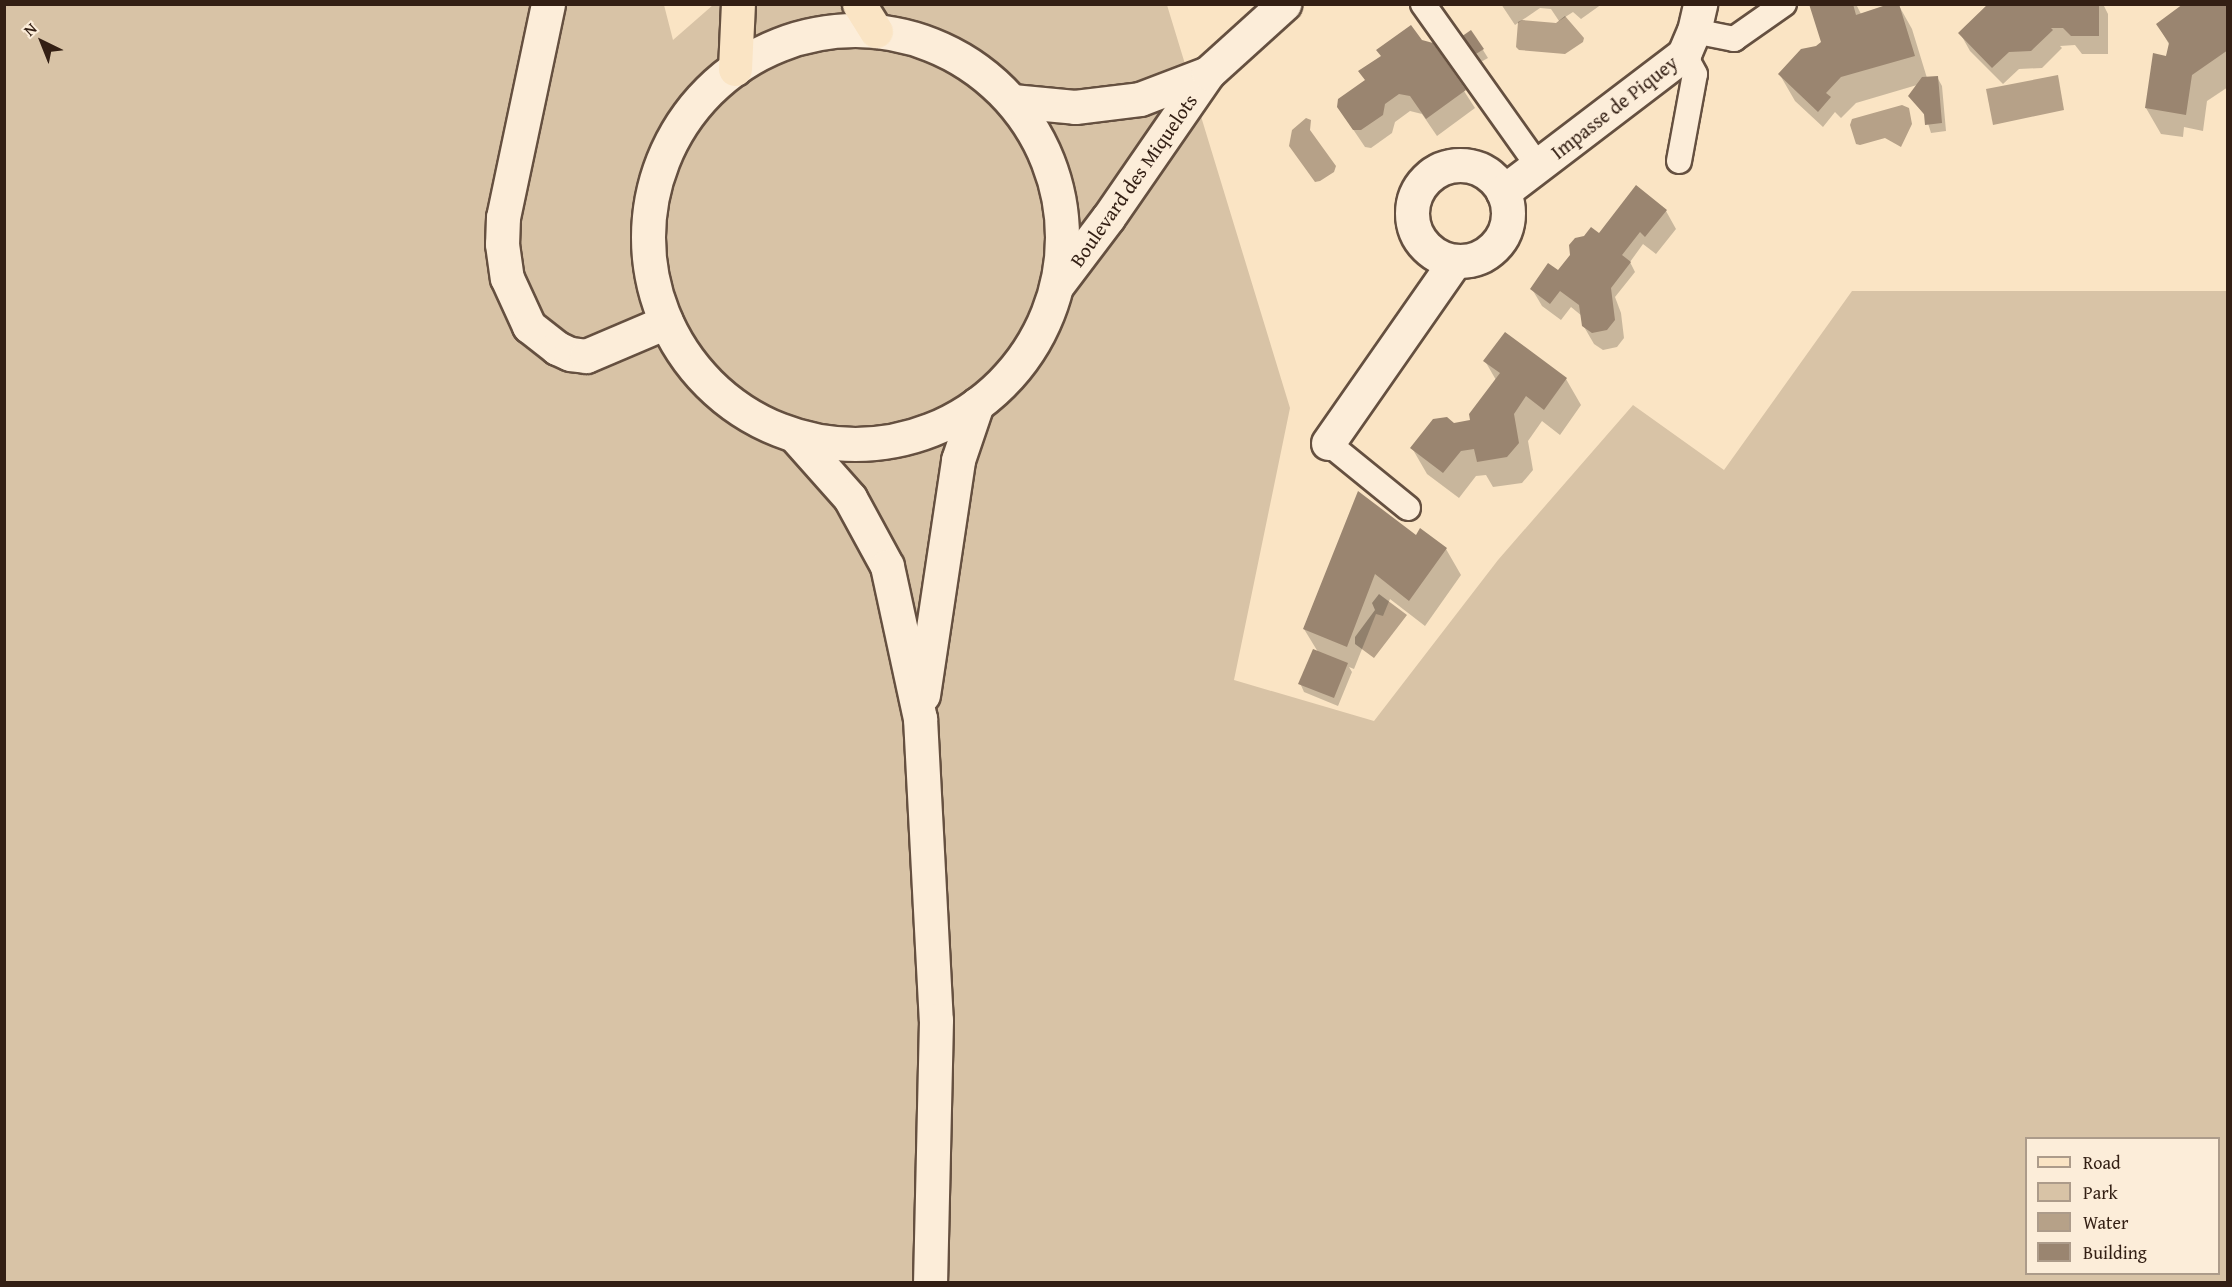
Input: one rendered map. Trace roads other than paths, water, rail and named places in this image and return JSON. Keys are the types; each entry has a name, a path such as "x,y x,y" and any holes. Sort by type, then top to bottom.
{"main road":[{"path":"549,4 503,217 502,244 507,278 529,326 557,348 570,354 586,356 666,322"},
{"path":"735,69 738,4"},
{"name":"Boulevard des Miquelots","path":"1056,286 1108,218 1208,73 1284,4"},
{"path":"867,18 927,43 973,67 1012,101 1035,133 1047,160 1061,208 1062,248 1056,286 1045,321 1027,352 1005,381 977,404 945,424 909,438 871,444 833,443 795,436 754,419 718,393 688,360 666,322 651,272 649,221 659,171 669,147 697,104 735,69 757,56 802,37 851,30 867,18"},
{"name":"Impasse de Piquey","path":"1503,192 1538,166 1693,30"},
{"name":"Boulevard des Miquelots","path":"1012,101 1076,106 1128,101 1140,99 1208,73"},
{"path":"1464,165 1480,169 1494,178 1503,192 1507,208 1506,225 1499,240 1487,252 1472,259 1455,261 1439,256 1425,247 1416,233 1412,217 1413,200 1420,185 1432,173 1447,166 1464,165"},
{"path":"1328,443 1455,261"},
{"path":"920,718 958,460 977,404"},
{"path":"795,436 850,498 887,566 920,718 936,1020 930,1282"}],"lane":[{"path":"1423,4 1538,166"},
{"path":"1679,160 1695,74 1693,30 1734,39 1784,4"},
{"path":"1328,443 1408,508"}],"water":[{"path":"1565,16 1584,38 1583,42 1565,54 1519,50 1516,47 1518,22 1522,20 1556,23"},
{"path":"2058,75 2064,110 1993,125 1986,89"},
{"path":"1902,105 1909,108 1912,124 1901,147 1885,138 1856,144 1850,125 1852,119"},
{"path":"1306,118 1311,120 1310,130 1336,166 1334,172 1315,182 1289,146 1292,130"},
{"path":"1379,594 1407,615 1374,658 1355,644 1355,637 1375,610 1372,603"}]}
